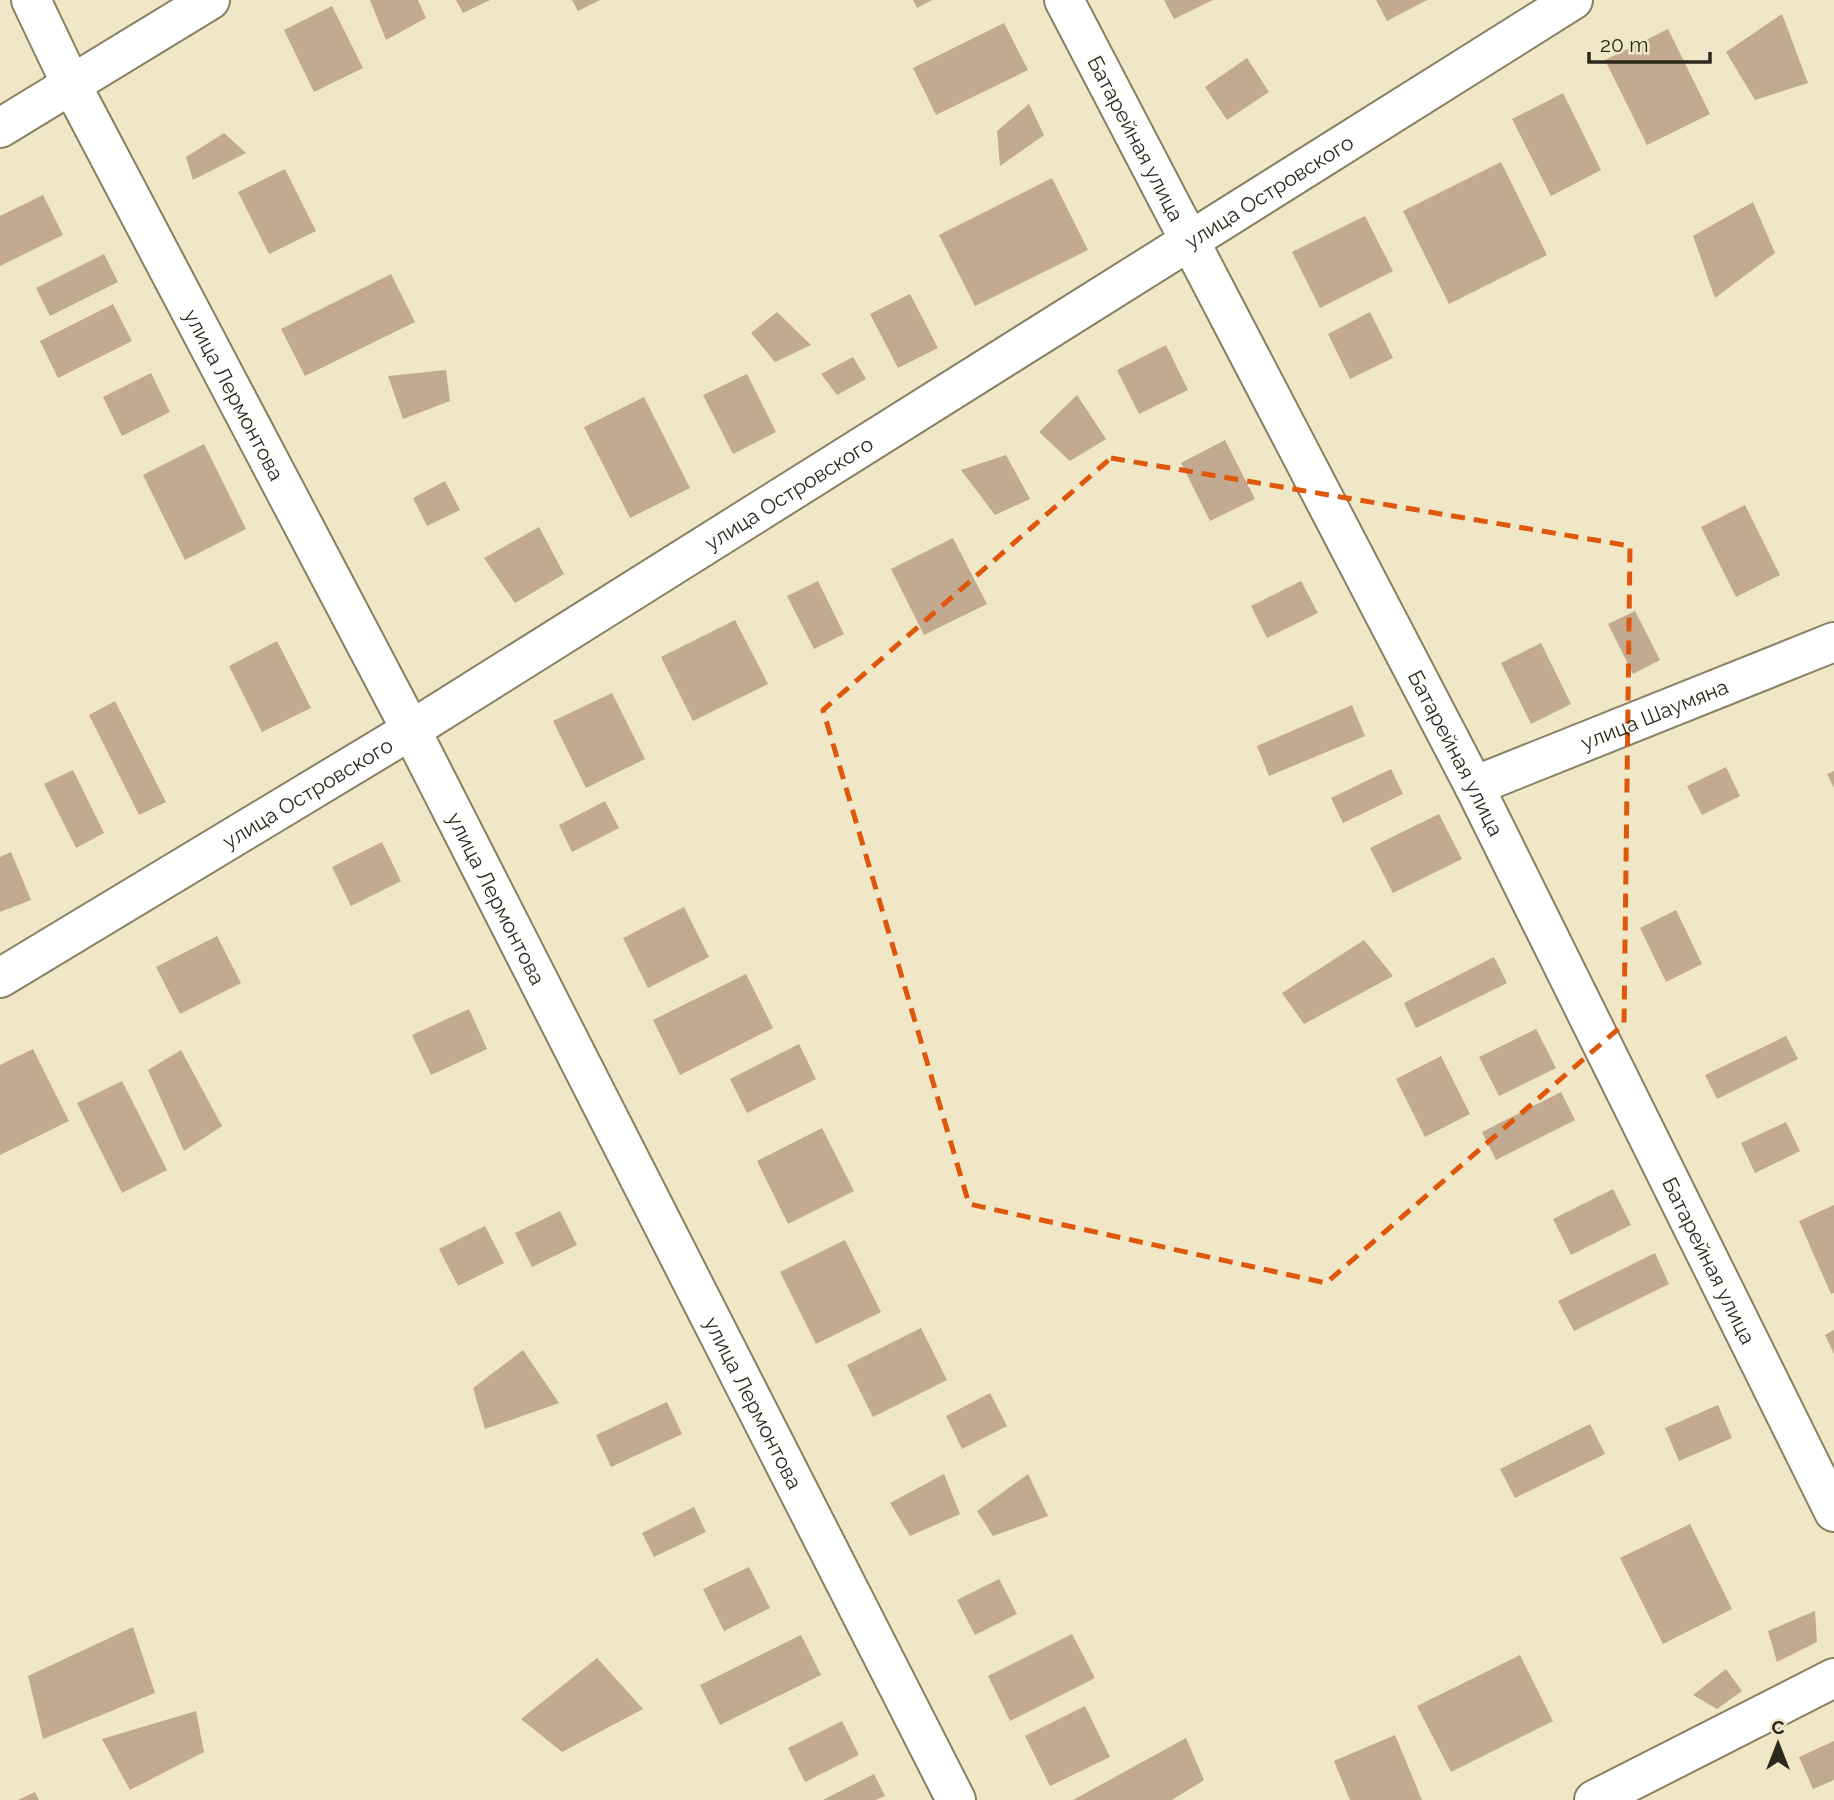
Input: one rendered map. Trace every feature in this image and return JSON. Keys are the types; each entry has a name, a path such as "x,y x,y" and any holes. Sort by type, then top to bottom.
{"street":[{"name":"улица Лермонтова","path":"31,0 71,84 411,730 956,1800"},
{"path":"0,128 210,0"},
{"name":"Батарейная улица","path":"1064,0 1474,786 1834,1512"},
{"name":"улица Островского","path":"0,978 411,730 1573,0"},
{"name":"улица Шаумяна","path":"1474,786 1834,642"},
{"path":"1594,1800 1834,1678"}],"highlighted area":[{"path":"1111,458 1630,546 1624,1024 1326,1283 969,1204 823,710"}],"building":[{"path":"370,0 418,0 426,18 386,40"},
{"path":"456,0 490,0 463,13"},
{"path":"572,0 600,0 578,11"},
{"path":"913,0 932,0 917,8"},
{"path":"1164,0 1213,0 1174,19"},
{"path":"1376,0 1427,0 1387,21"},
{"path":"332,6 363,68 314,92 284,30"},
{"path":"1782,14 1808,83 1755,100 1726,52"},
{"path":"1004,23 1028,70 936,115 913,68"},
{"path":"1668,29 1710,114 1647,145 1605,60"},
{"path":"1247,58 1269,92 1227,120 1205,87"},
{"path":"1563,93 1601,170 1551,196 1512,119"},
{"path":"1029,104 1044,135 1000,166 997,131"},
{"path":"224,133 246,153 193,180 186,157"},
{"path":"1501,162 1547,255 1449,304 1403,211"},
{"path":"285,169 316,231 269,254 238,192"},
{"path":"1052,178 1088,250 975,306 939,235"},
{"path":"43,195 63,235 0,266 0,216"},
{"path":"1753,202 1775,253 1715,298 1693,236"},
{"path":"1365,216 1393,271 1320,308 1292,252"},
{"path":"104,254 118,282 50,316 36,288"},
{"path":"391,274 415,322 305,376 281,329"},
{"path":"910,294 938,348 898,368 870,314"},
{"path":"113,304 132,341 58,378 40,341"},
{"path":"777,312 811,345 775,362 751,333"},
{"path":"1370,312 1393,358 1350,379 1328,334"},
{"path":"1166,345 1188,390 1139,414 1117,370"},
{"path":"853,357 866,379 837,395 821,374"},
{"path":"446,370 450,401 403,419 388,376"},
{"path":"151,373 170,412 122,436 103,397"},
{"path":"747,374 776,432 733,454 703,395"},
{"path":"1077,395 1106,439 1070,461 1039,432"},
{"path":"644,397 690,488 630,518 584,427"},
{"path":"1225,440 1255,499 1210,521 1181,463"},
{"path":"204,444 246,529 185,560 143,475"},
{"path":"1006,455 1030,499 995,515 961,470"},
{"path":"445,481 460,510 427,526 413,498"},
{"path":"1745,505 1780,575 1736,597 1701,527"},
{"path":"539,527 564,574 515,603 484,558"},
{"path":"953,538 987,604 924,635 891,569"},
{"path":"818,581 844,634 814,649 787,596"},
{"path":"1301,581 1318,613 1267,638 1251,606"},
{"path":"1635,611 1660,660 1633,674 1608,624"},
{"path":"735,620 768,684 693,721 661,657"},
{"path":"277,641 311,708 262,732 229,666"},
{"path":"1541,643 1571,704 1531,724 1501,663"},
{"path":"612,693 645,759 586,788 553,721"},
{"path":"115,701 166,802 139,815 89,715"},
{"path":"1352,705 1365,736 1269,776 1257,746"},
{"path":"1726,767 1740,796 1702,815 1687,786"},
{"path":"1391,769 1403,794 1343,823 1331,798"},
{"path":"73,770 104,833 76,848 44,784"},
{"path":"1834,771 1834,788 1827,774"},
{"path":"605,801 619,828 572,852 559,825"},
{"path":"1439,814 1462,859 1393,893 1370,848"},
{"path":"382,842 401,881 351,906 332,867"},
{"path":"11,852 31,900 0,912 0,857"},
{"path":"684,907 709,957 648,988 623,938"},
{"path":"1676,910 1702,964 1666,982 1640,928"},
{"path":"217,936 241,983 180,1014 156,967"},
{"path":"1364,940 1393,976 1304,1024 1282,993"},
{"path":"1494,957 1507,983 1416,1028 1404,1003"},
{"path":"746,974 773,1028 680,1075 653,1020"},
{"path":"469,1009 487,1049 431,1075 412,1035"},
{"path":"1536,1029 1556,1068 1499,1096 1479,1057"},
{"path":"1786,1036 1798,1059 1717,1099 1705,1075"},
{"path":"799,1044 816,1079 747,1113 730,1079"},
{"path":"33,1049 69,1121 0,1155 0,1065"},
{"path":"181,1050 222,1126 184,1151 148,1070"},
{"path":"1441,1056 1470,1114 1425,1137 1396,1079"},
{"path":"122,1081 167,1170 122,1193 77,1103"},
{"path":"1561,1092 1575,1120 1496,1160 1482,1132"},
{"path":"1786,1122 1800,1151 1755,1173 1741,1143"},
{"path":"822,1128 854,1191 788,1224 757,1161"},
{"path":"1613,1189 1631,1225 1571,1255 1553,1219"},
{"path":"1834,1205 1834,1293 1831,1294 1799,1221"},
{"path":"560,1211 577,1245 532,1267 515,1233"},
{"path":"485,1226 504,1263 458,1286 439,1249"},
{"path":"845,1240 881,1312 816,1344 780,1272"},
{"path":"1655,1253 1669,1284 1574,1331 1558,1301"},
{"path":"921,1328 947,1380 873,1417 847,1365"},
{"path":"1834,1330 1834,1354 1825,1335"},
{"path":"523,1350 559,1403 485,1429 473,1388"},
{"path":"990,1393 1007,1426 962,1449 946,1416"},
{"path":"667,1402 682,1434 611,1467 596,1435"},
{"path":"1718,1405 1732,1438 1679,1461 1665,1428"},
{"path":"1590,1424 1605,1454 1515,1498 1500,1469"},
{"path":"944,1474 960,1514 910,1536 890,1503"},
{"path":"1028,1474 1048,1516 993,1536 977,1511"},
{"path":"694,1507 706,1532 654,1557 642,1533"},
{"path":"1690,1524 1732,1609 1663,1644 1620,1558"},
{"path":"749,1567 770,1608 724,1631 703,1589"},
{"path":"999,1579 1017,1614 975,1635 957,1600"},
{"path":"1815,1611 1817,1642 1777,1662 1768,1631"},
{"path":"133,1627 155,1693 43,1739 28,1676"},
{"path":"1072,1634 1095,1678 1010,1721 988,1676"},
{"path":"801,1635 821,1675 720,1725 700,1685"},
{"path":"1520,1655 1553,1721 1451,1772 1417,1706"},
{"path":"597,1658 643,1709 562,1752 521,1719"},
{"path":"1726,1669 1742,1691 1717,1709 1693,1695"},
{"path":"1085,1706 1110,1757 1050,1786 1025,1736"},
{"path":"196,1711 204,1752 130,1790 102,1739"},
{"path":"842,1721 859,1755 805,1782 788,1748"},
{"path":"1395,1735 1422,1800 1350,1800 1334,1761"},
{"path":"1186,1738 1204,1780 1172,1800 1073,1800"},
{"path":"1834,1741 1834,1780 1813,1789 1799,1757"},
{"path":"874,1774 885,1796 876,1800 823,1800"},
{"path":"35,1792 39,1800 18,1800"}]}
